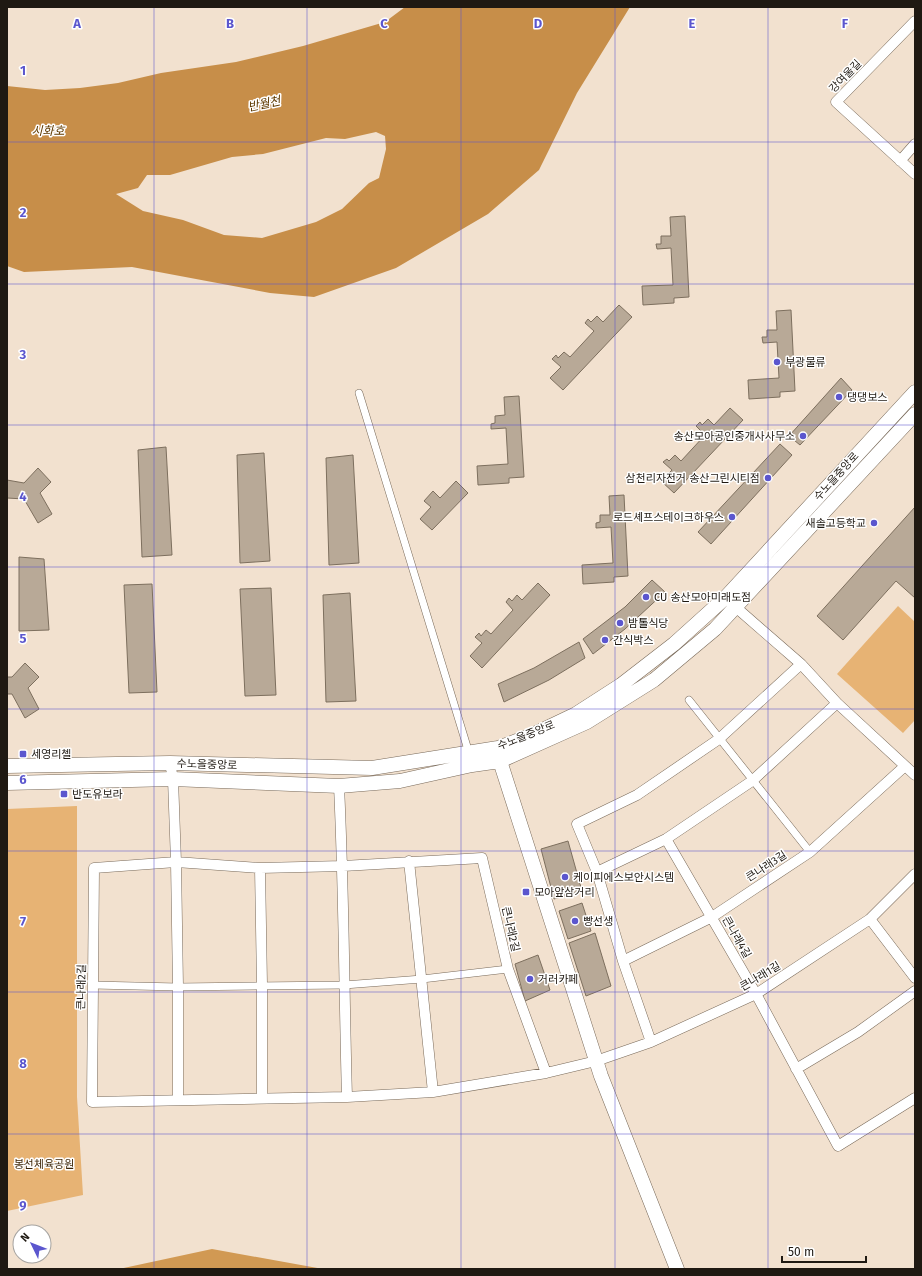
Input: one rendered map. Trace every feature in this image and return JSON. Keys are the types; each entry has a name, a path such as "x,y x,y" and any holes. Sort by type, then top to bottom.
{"main road":[{"name":"수노을중앙로","path":"7,766 170,763 372,768 470,759 499,754 587,722 654,680 715,629 730,602 915,392"},
{"name":"수노을중앙로","path":"730,602 915,414"},
{"path":"499,754 596,1062 677,1269"},
{"name":"수노을중앙로","path":"7,783 173,779 340,786 400,781 470,759"}],"street":[{"name":"강여울길","path":"915,21 836,102 915,174"},
{"path":"900,161 915,144"},
{"path":"359,393 470,759"},
{"path":"730,602 800,664 837,703 915,775"},
{"path":"650,1042 623,961 597,872 577,824 637,795 719,739 800,664"},
{"path":"689,700 810,852"},
{"path":"597,872 666,839 752,781 837,703"},
{"path":"170,763 173,779 176,862 178,1100"},
{"name":"큰나래3길","path":"623,961 712,917 810,852 905,766"},
{"path":"340,786 348,1097"},
{"name":"큰나래4길","path":"666,839 756,994 838,1146 915,1098"},
{"name":"큰나래2길","path":"546,1073 508,969 482,858 343,866 260,868 176,862 94,868 92,1102 348,1097 433,1092 546,1073 596,1062"},
{"path":"409,861 433,1092"},
{"path":"260,868 262,1098"},
{"name":"큰나래1길","path":"596,1062 650,1042 756,994 870,919 915,874"},
{"path":"870,919 915,978"},
{"path":"93,985 178,987 344,985 422,979 508,969"},
{"path":"796,1069 858,1032 915,991"}],"green space":[{"path":"898,606 915,622 915,720 903,733 837,674"},
{"name":"봉선체육공원","path":"77,806 77,1097 83,1195 7,1211 7,809"}],"shaded area":[{"path":"212,1249 323,1269 119,1269"}],"water":[{"path":"405,7 630,7 577,93 539,170 488,214 396,268 314,297 270,293 132,267 24,272 7,266 7,86 45,90 80,88 118,83 161,73 236,62 303,46 385,22","holes":["376,132 385,136 386,149 379,178 369,183 342,209 316,222 262,238 224,235 183,220 143,211 116,194 138,188 147,175 170,175 232,157 263,154 326,138 345,139"]}],"building":[{"path":"685,216 689,297 674,298 674,303 643,305 642,286 673,285 671,248 657,249 656,244 661,244 661,236 671,236 670,217"},
{"path":"619,305 632,317 563,390 550,378 561,367 552,359 556,355 558,358 564,352 570,357 594,331 585,323 588,319 591,322 597,316 603,322"},
{"path":"791,310 795,391 780,392 780,397 749,399 748,380 779,378 777,342 763,343 762,337 767,337 767,330 777,330 776,311"},
{"path":"841,378 852,390 800,445 789,436"},
{"path":"519,396 524,477 509,478 509,483 478,485 477,466 508,464 506,428 491,429 491,424 495,423 495,416 505,415 504,397"},
{"path":"730,408 743,420 674,493 661,481 672,470 663,462 667,459 669,461 675,455 681,461 705,435 696,426 700,422 702,425 708,419 714,425"},
{"path":"780,444 792,455 711,544 698,532"},
{"path":"166,447 172,555 142,557 138,450"},
{"path":"264,453 270,561 240,563 237,455"},
{"path":"353,455 359,563 329,565 326,458"},
{"path":"38,468 51,482 40,493 52,514 38,523 24,499 7,498 7,480 24,483"},
{"path":"456,481 468,493 432,530 420,519 431,507 424,501 433,491 440,498"},
{"path":"624,495 628,576 614,577 614,582 583,584 582,565 613,563 611,527 596,528 596,523 600,522 600,515 610,515 609,496"},
{"path":"915,507 915,598 896,581 843,640 817,616"},
{"path":"19,557 44,559 49,630 19,631"},
{"path":"652,580 665,592 625,629 593,654 583,639 625,607"},
{"path":"538,583 550,595 482,668 470,656 482,643 475,637 479,633 481,636 486,630 491,634 513,610 506,602 509,598 512,601 517,595 522,600"},
{"path":"152,584 157,692 129,693 124,585"},
{"path":"271,588 276,695 245,696 240,589"},
{"path":"350,593 356,701 326,702 323,595"},
{"path":"579,642 585,658 549,680 504,702 498,684 534,668"},
{"path":"25,663 39,677 28,688 39,709 25,718 12,694 7,694 7,677 12,677"},
{"path":"568,841 582,891 554,899 541,849"},
{"name":"빵선생","path":"582,903 591,931 568,939 559,911"},
{"path":"595,933 611,986 586,996 569,943"},
{"path":"538,955 550,990 525,1001 515,964"}],"place":[{"name":"부광물류","path":"777,362"},
{"name":"댕댕보스","path":"839,397"},
{"name":"송산모아공인중개사사무소","path":"803,436"},
{"name":"삼천리자전거 송산그린시티점","path":"768,478"},
{"name":"로드셰프스테이크하우스","path":"732,517"},
{"name":"새솔고등학교","path":"874,523"},
{"name":"CU 송산모아미래도점","path":"646,597"},
{"name":"밤톨식당","path":"620,623"},
{"name":"간식박스","path":"605,640"},
{"name":"세영리첼","path":"23,754"},
{"name":"반도유보라","path":"64,794"},
{"name":"케이피에스보안시스템","path":"565,877"},
{"name":"모아앞삼거리","path":"526,892"},
{"name":"빵선생","path":"575,921"},
{"name":"거러카페","path":"530,979"}],"water label":[{"name":"반월천","path":"264,104"},
{"name":"시화호","path":"48,131"}]}
